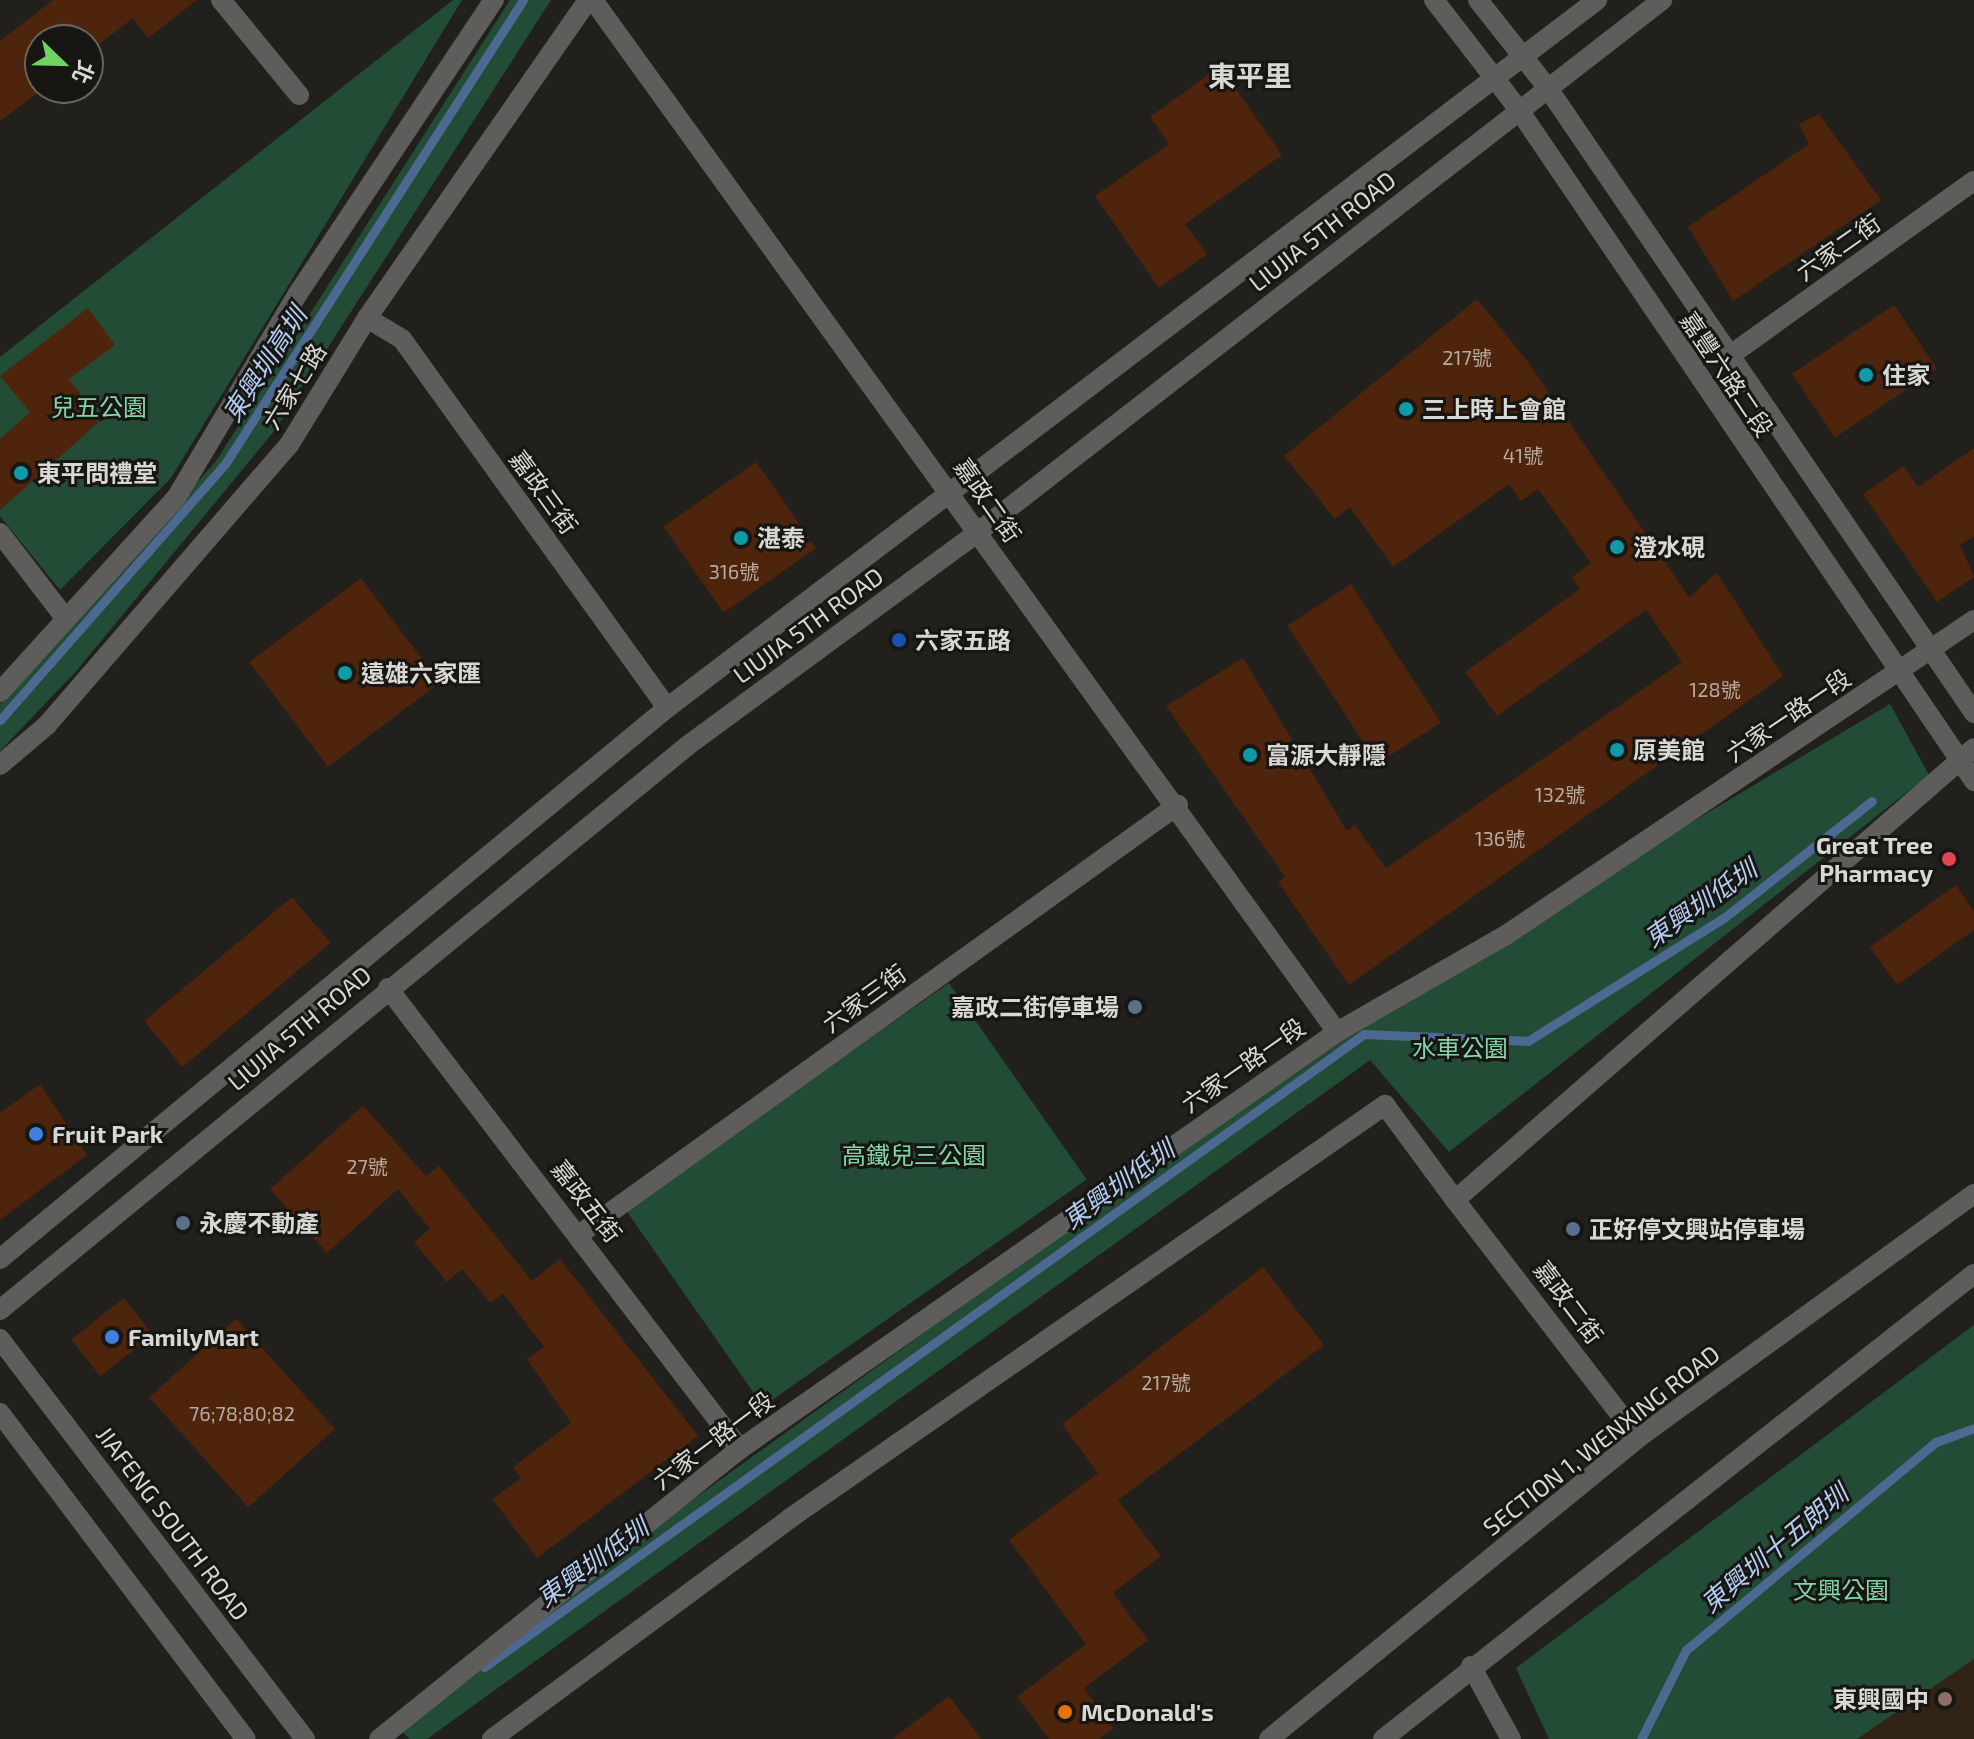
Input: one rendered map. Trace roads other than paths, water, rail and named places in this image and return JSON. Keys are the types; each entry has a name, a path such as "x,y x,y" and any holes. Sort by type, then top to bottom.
{"street":[{"path":"221,0 299,95"},
{"name":"六家七路","path":"0,692 176,498 297,295 494,0"},
{"name":"六家七路","path":"0,765 47,725 289,445 367,318 590,0"},
{"name":"嘉政二街","path":"590,0 951,491 1178,805 1337,1032"},
{"name":"嘉豐六路二段","path":"1434,0 1492,81 1519,110 1898,672 1967,754 1974,781"},
{"name":"嘉豐六路二段","path":"1478,0 1547,87 1974,713"},
{"name":"LIUJIA 5TH ROAD","path":"0,1259 667,708 1597,0"},
{"name":"LIUJIA 5TH ROAD","path":"0,1310 388,988 687,746 978,532 1662,0"},
{"name":"六家二街","path":"1732,354 1974,181"},
{"name":"嘉政三街","path":"367,318 402,339 667,708"},
{"path":"0,533 66,619"},
{"name":"六家一路一段","path":"379,1739 740,1449 1337,1032 1506,935 1974,620"},
{"path":"492,1739 789,1519 1385,1105 1455,1200 1967,754"},
{"name":"六家三街","path":"580,1234 1178,805"},
{"name":"嘉政五街","path":"388,988 580,1234 740,1449"},
{"name":"SECTION 1, WENXING ROAD","path":"1269,1739 1638,1438 1974,1194"},
{"name":"嘉政二街","path":"1455,1200 1638,1438"},
{"path":"1383,1739 1471,1666 1974,1274"},
{"name":"JIAFENG SOUTH ROAD","path":"0,1339 305,1739"},
{"path":"0,1413 246,1739"},
{"path":"1471,1666 1511,1739"}],"waterway":[{"name":"東興圳高圳","path":"0,720 225,464 523,0"},
{"name":"東興圳低圳","path":"484,1667 1364,1034 1528,1041 1725,917 1872,801"},
{"name":"東興圳十五朗圳","path":"1641,1739 1686,1650 1936,1442 1974,1428"}],"place":[{"name":"住家","path":"1866,375"},
{"name":"三上時上會館","path":"1406,409"},
{"name":"東平問禮堂","path":"21,473"},
{"name":"湛泰","path":"741,538"},
{"name":"澄水硯","path":"1617,547"},
{"name":"六家五路","path":"899,640"},
{"name":"遠雄六家匯","path":"345,673"},
{"name":"原美館","path":"1617,750"},
{"name":"富源大靜隱","path":"1250,755"},
{"name":"Great Tree Pharmacy","path":"1949,859"},
{"name":"嘉政二街停車場","path":"1135,1007"},
{"name":"Fruit Park","path":"36,1134"},
{"name":"永慶不動產","path":"183,1223"},
{"name":"正好停文興站停車場","path":"1573,1229"},
{"name":"FamilyMart","path":"112,1337"},
{"name":"東興國中","path":"1945,1699"},
{"name":"McDonald's","path":"1065,1712"}],"district":[{"name":"東平里","path":"1250,75"}],"park label":[{"name":"兒五公園","path":"99,407"},
{"name":"水車公園","path":"1460,1048"},
{"name":"高鐵兒三公園","path":"914,1155"},
{"name":"文興公園","path":"1841,1590"}]}
